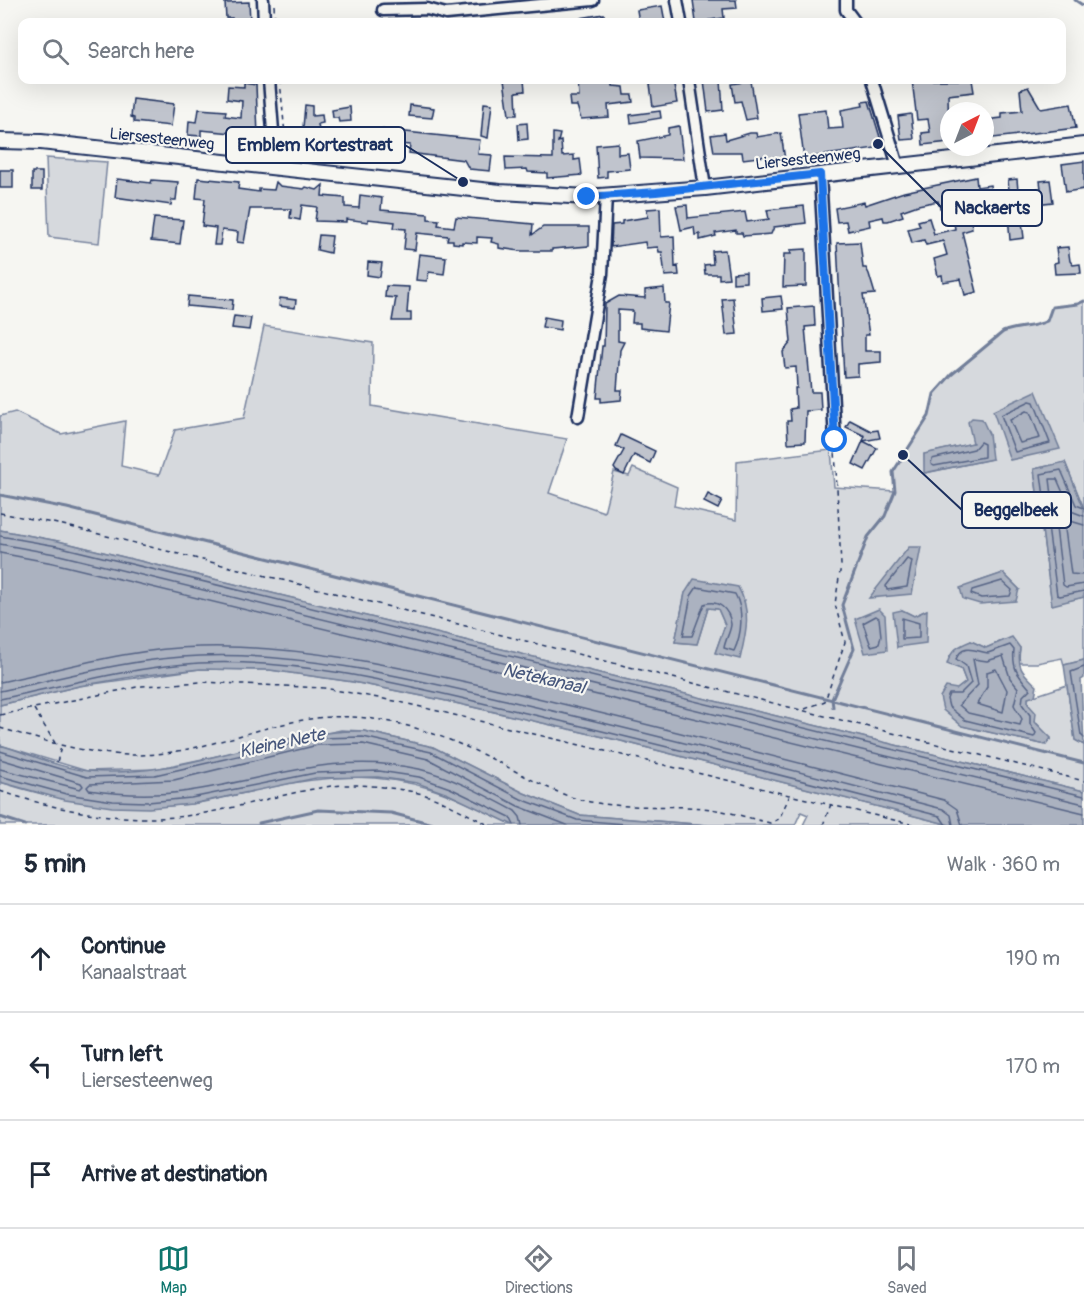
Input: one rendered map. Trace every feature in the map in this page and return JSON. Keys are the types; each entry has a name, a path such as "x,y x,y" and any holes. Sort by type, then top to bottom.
{"main road":[{"name":"Liersesteenweg","path":"0,141 41,142 283,169 500,187 542,196 606,196 705,188 1084,145"}],"street":[{"path":"263,0 264,18"},
{"path":"383,10 427,9 446,14 494,5 593,0"},
{"path":"677,0 680,18"},
{"path":"846,0 846,10 852,18"},
{"path":"270,84 283,169"},
{"path":"690,84 705,188"},
{"path":"873,84 898,166"},
{"path":"820,174 835,440"},
{"path":"578,417 600,283 606,196"}],"path":[{"path":"274,0 275,18"},
{"path":"280,84 283,169"},
{"path":"803,710 825,700 845,642 835,604 841,565 835,440"},
{"path":"0,513 63,525 1084,781"},
{"path":"0,715 142,686 201,682 324,688 400,702 915,825"},
{"path":"33,708 56,744"},
{"path":"0,728 62,746 110,755 163,754 281,724 349,717 380,719 443,738 568,796 608,805 706,808 770,823 779,819 791,794"},
{"path":"57,762 62,746"},
{"path":"0,791 91,814 158,818 207,812 335,786 368,787 416,792 489,825"},
{"path":"823,825 831,804"}],"shaded area":[{"path":"46,158 107,162 99,243 49,237"},
{"path":"1084,301 1084,509 1065,462 1034,469 1052,604 1084,597 1084,660 1064,665 1062,658 1037,663 1018,663 1020,648 1004,640 986,648 971,641 948,664 961,669 966,682 957,689 962,726 1046,745 1051,738 1032,715 1028,698 1067,685 1075,740 1084,745 1084,791 58,541 0,530 0,416 15,412 61,434 125,421 121,466 159,475 175,430 244,418 264,326 373,343 372,406 567,439 549,493 604,512 614,472 629,476 633,468 677,487 674,506 736,520 737,461 831,450 834,487 895,491 893,472 929,416 934,394 951,375 1003,332 1047,321 1052,307 1078,304","holes":["973,443 992,459 925,473 924,454","1003,573 1019,589 974,583","685,593 745,600 715,653 725,625 718,609 708,608 697,644 675,642","902,610 914,616 927,610 897,647"]},
{"path":"200,669 270,670 353,682 442,700 617,740 950,825 803,825 808,815 801,812 795,825 708,825 579,815 524,793 433,747 364,731 341,730 155,769 87,771 0,745 0,705 79,686"},
{"path":"353,777 398,781 436,790 513,825 0,825 0,782 70,800 141,807 200,803 291,783"}],"water":[{"path":"1036,391 1060,449 1010,460 993,411"},
{"path":"972,418 982,419 989,434 992,459 924,473 924,454 973,443 968,422"},
{"path":"1065,462 1084,509 1084,597 1052,605 1034,469"},
{"name":"Netekanaal","path":"0,530 58,541 1084,791 1084,825 950,825 617,740 442,700 353,682 270,670 200,669 137,676 79,686 0,705"},
{"path":"909,547 921,547 912,594 869,598"},
{"path":"1003,573 1019,589 1016,601 980,604 963,599 960,588"},
{"path":"694,579 738,587 746,613 746,631 740,659 715,653 725,625 718,609 708,608 697,644 675,642 685,593"},
{"path":"879,609 885,615 887,650 865,653 855,619"},
{"path":"902,610 914,616 927,610 926,643 897,647 893,612"},
{"path":"1012,637 1020,648 1019,661 1022,670 1037,686 1035,696 1028,698 1028,704 1036,713 1035,722 1051,738 1046,745 962,726 943,710 940,697 946,687 957,689 966,682 961,669 947,664 953,652 971,641 986,648"},
{"path":"1084,660 1084,678 1081,680 1084,745 1075,740 1064,665"},
{"name":"Kleine Nete","path":"364,731 433,747 524,793 579,815 708,825 513,825 448,794 417,783 378,777 316,778 192,804 149,808 112,807 65,800 0,782 0,745 77,769 123,772 192,762 295,738"}],"building":[{"path":"693,0 736,0 737,8 723,9 724,18 695,18"},
{"path":"249,2 250,18 226,18 225,3"},
{"path":"662,6 664,18 638,18 637,10"},
{"path":"604,14 604,18 581,18"},
{"path":"244,84 256,85 258,136 239,134 238,145 231,144 232,133 201,130 201,136 188,135 189,121 197,122 199,109 226,111 225,116 241,118 242,101 227,99 228,86 244,87"},
{"path":"505,84 524,84 525,91 516,92 517,115 509,115"},
{"path":"578,84 613,84 613,86 624,87 625,95 632,95 633,102 608,105 609,117 581,119 577,106 570,106 569,97 579,97"},
{"path":"650,84 674,84 677,103 653,107"},
{"path":"704,84 721,84 723,110 708,112"},
{"path":"732,84 751,84 757,118 746,120 741,101 735,102"},
{"path":"912,84 973,84 974,92 948,95 948,102 940,102 940,143 923,145 922,133 930,132 928,119 917,120"},
{"path":"1028,87 1041,109 1071,104 1076,128 994,138 994,119 1002,118 1002,113 1022,111 1020,90"},
{"path":"133,99 174,104 171,126 134,122 134,118 131,117"},
{"path":"869,101 883,147 804,158 798,113 826,110 828,129 843,128 841,110 863,106 862,102"},
{"path":"484,103 492,104 488,138 481,136"},
{"path":"305,105 312,106 312,116 322,115 323,123 318,124 322,152 315,153 314,142 319,141 302,139"},
{"path":"410,105 434,108 432,118 409,116"},
{"path":"350,107 351,121 339,122 338,118 333,118 332,110"},
{"path":"660,111 661,118 631,123 630,115"},
{"path":"911,114 914,139 901,140 898,116"},
{"path":"527,123 528,139 519,140 518,124"},
{"path":"679,126 683,159 640,158 638,141 668,135 668,128"},
{"path":"378,129 480,140 478,154 492,155 490,171 469,169 464,160 409,153 410,145 389,143 388,157 370,155 371,138 377,139"},
{"path":"553,133 560,134 558,142 561,141 562,156 574,155 574,160 580,159 582,175 547,178 547,173 528,172 527,169 506,170 505,157 553,158"},
{"path":"725,133 726,140 750,133 756,133 757,137 781,133 785,160 768,162 766,156 743,159 742,152 714,152 711,135"},
{"path":"618,143 618,154 628,153 630,169 607,171 607,177 598,178 596,145"},
{"path":"1084,161 1084,189 1066,192 1062,164"},
{"path":"0,170 13,170 13,188 0,188"},
{"path":"32,172 42,172 42,190 32,190"},
{"path":"976,177 977,187 990,185 991,192 1009,191 1008,180 1017,179 1018,191 1041,188 1040,181 1050,180 1053,202 1035,204 1036,213 1021,214 1024,238 1010,240 1008,215 1003,216 1003,207 970,209 972,229 962,232 977,292 965,295 961,279 943,282 942,275 938,276 934,259 947,255 943,241 926,245 924,240 912,243 908,229 920,226 918,221 929,218 934,234 955,229 951,205 940,208 938,201 918,205 901,211 903,216 888,221 884,221 883,217 869,220 870,226 848,231 846,221 837,222 835,208 864,202 865,205 904,192"},
{"path":"198,178 239,182 238,189 259,192 259,189 274,190 276,182 280,186 304,189 306,187 317,190 323,185 322,196 345,198 345,207 359,208 360,195 382,198 381,210 428,214 428,219 439,220 438,225 454,227 456,217 533,224 532,235 543,227 589,227 589,246 552,249 552,251 520,251 499,248 499,244 491,242 492,238 477,237 477,243 462,242 462,244 447,240 448,236 417,233 415,250 404,249 406,229 394,228 395,222 368,219 368,222 346,219 346,222 315,221 317,207 302,205 300,220 290,218 291,209 250,209 244,243 237,242 238,232 222,230 220,245 214,245 216,228 202,226 205,199 196,198"},
{"path":"117,179 151,183 152,180 178,182 176,200 172,200 171,205 115,197"},
{"path":"687,205 688,218 745,212 747,222 769,219 767,210 804,206 806,223 774,227 771,234 743,236 742,233 736,233 736,230 715,233 716,236 700,240 700,234 695,235 694,227 681,230 676,206"},
{"path":"660,208 661,237 674,236 675,267 678,266 679,275 665,276 662,252 659,252 658,247 646,248 645,242 611,247 612,225 648,217 647,209"},
{"path":"154,218 183,220 180,244 151,241"},
{"path":"319,235 332,236 330,253 317,250"},
{"path":"860,242 863,268 866,268 869,274 875,294 863,295 869,335 865,335 865,351 881,351 881,362 858,364 858,376 844,377 837,243"},
{"path":"1068,247 1070,261 1073,265 1080,264 1081,273 1055,274 1054,263 1058,262 1056,248"},
{"path":"806,249 806,286 783,287 784,254 791,254 790,250"},
{"path":"725,250 729,278 719,279 719,274 705,274 704,265 713,264 712,251"},
{"path":"419,254 446,257 444,274 429,272 427,281 416,280"},
{"path":"368,262 382,263 380,277 367,275"},
{"path":"746,272 746,282 733,283 733,273"},
{"path":"386,286 409,287 407,313 411,313 411,321 392,321 396,298 385,297"},
{"path":"664,288 665,303 669,303 666,331 640,328 640,323 632,323 633,311 618,310 618,341 624,342 620,350 617,390 622,390 621,400 601,402 601,398 597,398 602,346 604,346 605,304 619,296 645,298 645,290"},
{"path":"188,296 233,300 232,310 187,306"},
{"path":"781,296 783,309 763,311 762,298"},
{"path":"280,298 296,300 295,308 279,306"},
{"path":"733,298 737,334 726,335 722,299"},
{"path":"814,306 815,326 805,327 811,392 820,392 821,410 806,411 805,442 788,443 787,421 791,421 790,409 796,408 795,388 797,388 796,367 785,368 783,352 791,342 788,308"},
{"path":"234,316 251,318 249,330 232,328"},
{"path":"544,317 561,320 560,330 542,327"},
{"path":"850,420 871,431 878,430 880,438 863,441 865,436 846,427"},
{"path":"621,435 655,451 650,463 634,455 624,475 616,471 614,468 624,450 616,446"},
{"path":"863,441 877,448 865,470 853,464"},
{"path":"708,494 722,501 718,509 704,502"}],"waterway":[{"path":"1075,0 1084,6"},
{"path":"833,707 832,699 854,649 842,605 868,537 885,516 895,491 893,472 929,416 934,394 951,375 1003,332 1047,321 1052,307 1078,304 1084,301"},
{"path":"0,495 67,508 1084,763"},
{"path":"259,823 318,810 391,813 437,825"},
{"path":"0,817 25,825"}],"place":[{"name":"Nackaerts","path":"878,144"},
{"name":"Emblem Kortestraat","path":"463,182"},
{"name":"Beggelbeek","path":"903,455"}],"route":[{"path":"587,197 705,188 820,174 835,440"}]}
